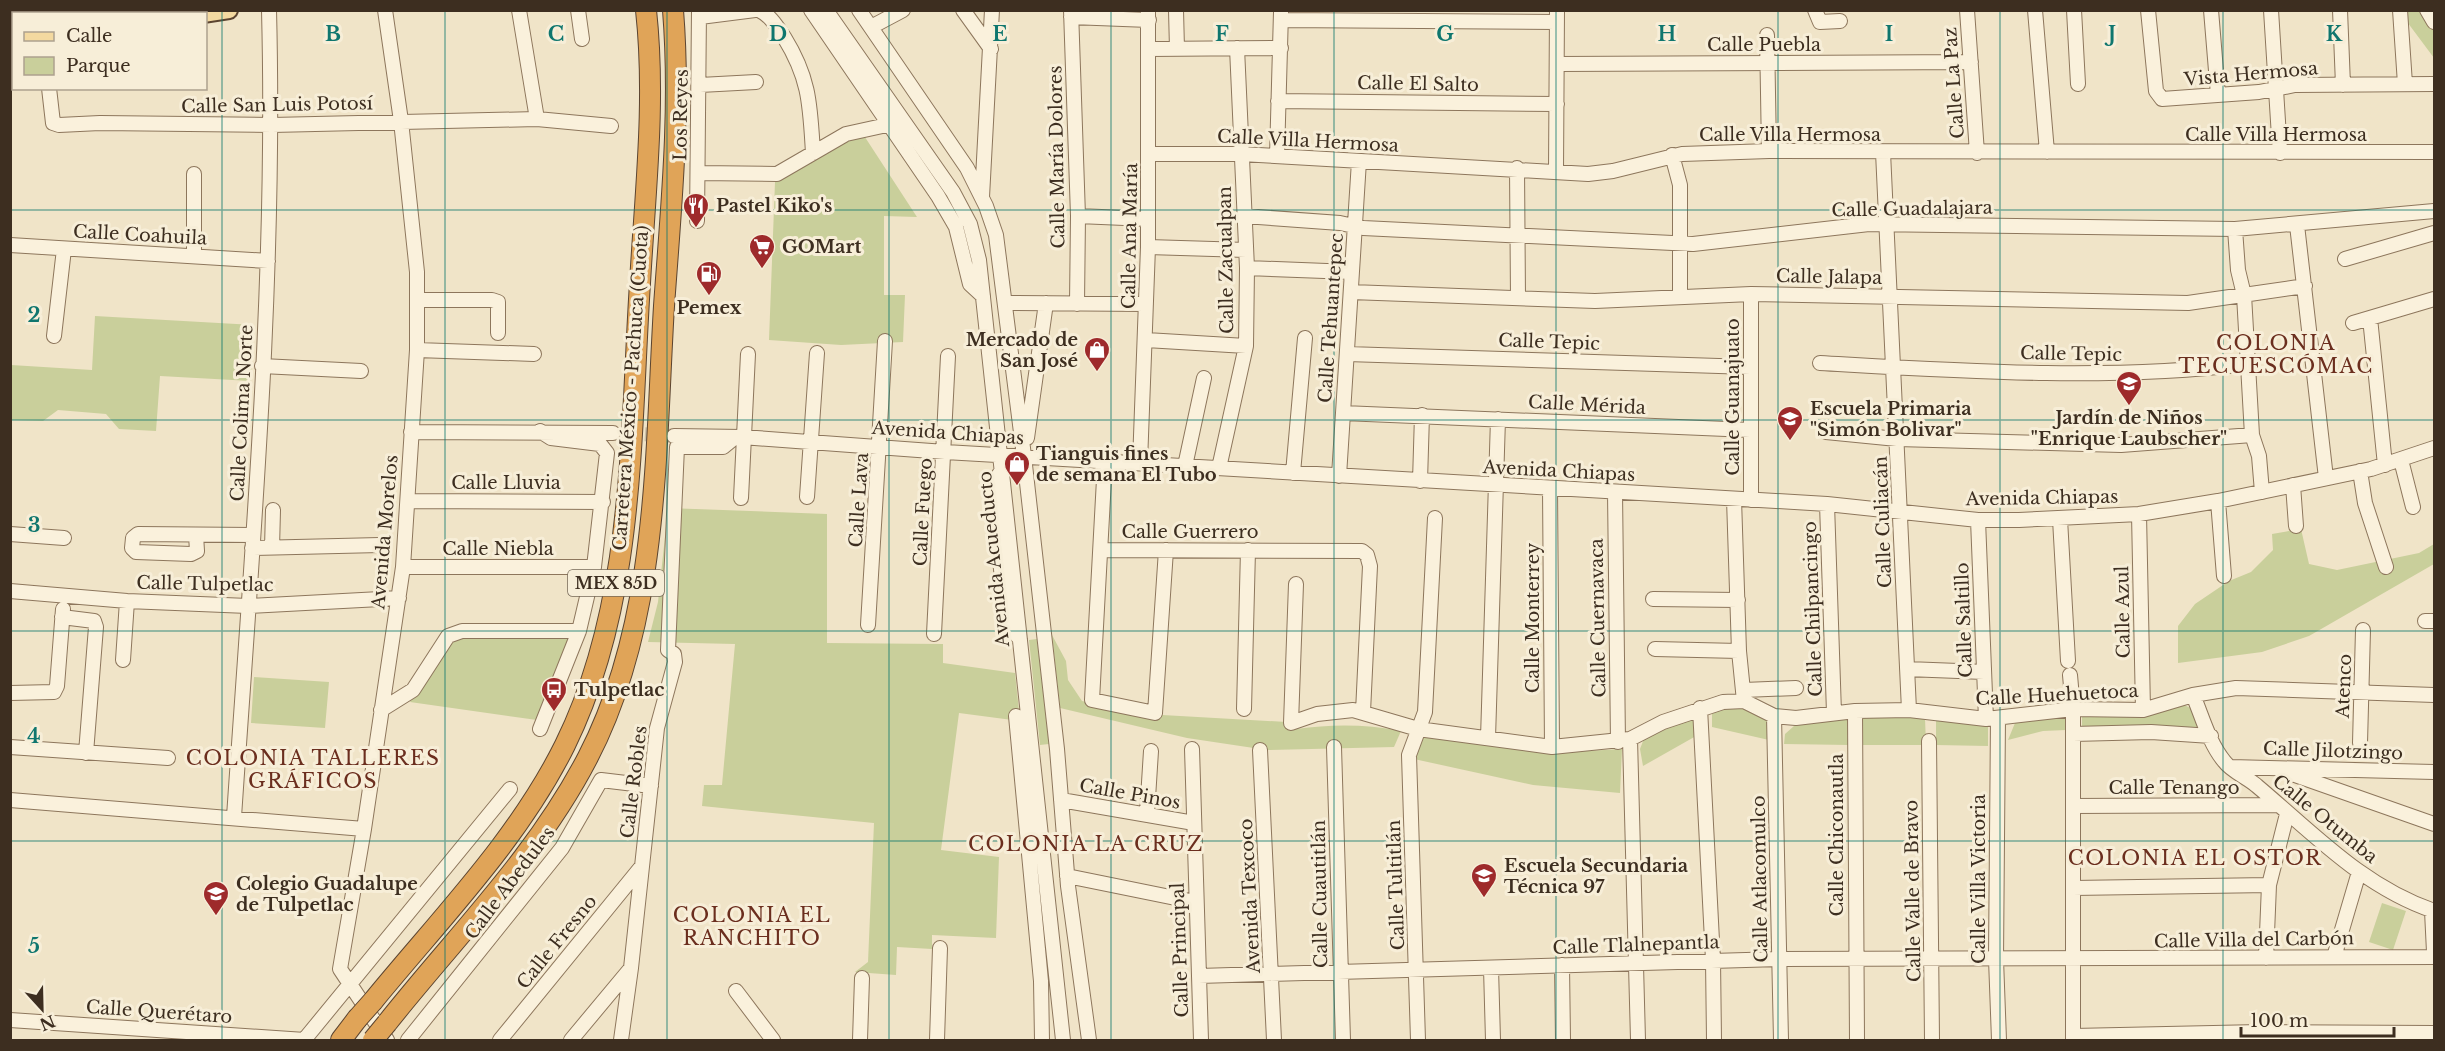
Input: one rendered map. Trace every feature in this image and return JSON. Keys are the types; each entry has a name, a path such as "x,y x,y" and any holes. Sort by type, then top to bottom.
{"highway":[{"name":"Carretera México - Pachuca (Cuota)","path":"341,1041 490,859 541,788 566,744 600,653 616,582 630,440 648,141 650,78 646,10"},
{"name":"Carretera México - Pachuca (Cuota)","path":"373,1041 387,1032 510,875 565,798 589,754 608,711 625,657 641,585 651,509 672,182 676,78 673,10"}],"main road":[{"path":"207,13 229,10"}],"street":[{"name":"Calle Colima Norte","path":"234,817 253,542 268,261 272,125 269,10"},
{"name":"Avenida Morelos","path":"385,10 401,121 417,272 417,350 403,567 364,829 340,969 387,1032"},
{"path":"519,10 537,119"},
{"path":"578,10 582,39"},
{"path":"699,14 755,10"},
{"path":"759,10 776,25 800,63 808,92 813,153"},
{"path":"812,10 887,125 938,196 956,227 970,284 983,296"},
{"name":"Avenida Acueducto","path":"826,10 953,192 970,224 979,260 1063,1041"},
{"path":"859,10 967,168 982,197 996,235 1024,456 1056,749 1067,876 1090,1039"},
{"path":"871,27 903,10"},
{"path":"963,10 991,49"},
{"path":"982,197 992,10"},
{"path":"1176,10 1177,49"},
{"path":"1815,10 1820,22 1840,21"},
{"name":"Calle La Paz","path":"1967,10 1977,153"},
{"path":"2035,10 2047,152"},
{"path":"2074,10 2078,84"},
{"name":"Vista Hermosa","path":"2148,10 2156,91 2159,97 2167,99 2277,88 2434,84"},
{"path":"2211,10 2217,95"},
{"path":"2271,10 2280,153"},
{"path":"2340,10 2343,85"},
{"path":"2400,10 2405,84"},
{"path":"2427,10 2434,22"},
{"name":"Los Reyes","path":"697,221 699,14"},
{"path":"1071,14 1149,15"},
{"name":"Calle María Dolores","path":"1071,14 1078,216 1077,304"},
{"name":"Calle Ana María","path":"1140,463 1148,247 1149,15"},
{"path":"1277,156 1281,15 1557,16 1556,170"},
{"path":"1767,35 1768,151"},
{"name":"Calle Zacualpan","path":"1220,468 1246,346 1247,268 1237,48"},
{"path":"1149,49 1281,48"},
{"name":"Calle Puebla","path":"1558,64 1971,63"},
{"path":"700,85 756,82"},
{"name":"Calle San Luis Potosí","path":"49,90 53,123 59,125 100,123 272,125 537,119 611,126"},
{"name":"Calle El Salto","path":"1278,101 1557,104"},
{"path":"698,173 777,174 857,129 887,125"},
{"name":"Calle Villa Hermosa","path":"1149,154 1241,154 1606,173 1672,155 1768,151 2434,152"},
{"name":"Calle Culiacán","path":"1883,152 1901,512 1906,669 1910,711"},
{"path":"1672,155 1680,185 1680,297"},
{"name":"Calle Tehuantepec","path":"1340,476 1359,161"},
{"path":"1517,168 1518,298"},
{"path":"194,174 194,256"},
{"name":"Calle Guadalajara","path":"1244,216 1363,228 1679,243 1887,224 2235,229 2434,211"},
{"path":"1078,216 1148,219"},
{"path":"2297,225 2326,478"},
{"path":"2235,229 2238,270 2244,296 2246,364 2252,435 2259,456 2262,492"},
{"path":"2345,259 2434,233"},
{"name":"Calle Coahuila","path":"10,245 268,261"},
{"path":"1148,247 1246,250"},
{"path":"54,336 64,249"},
{"path":"1247,268 1352,272"},
{"name":"Calle Jalapa","path":"1351,292 1595,301 1751,294 2188,303 2305,286"},
{"name":"Calle Guanajuato","path":"1751,294 1751,500"},
{"path":"417,300 492,300 498,303 499,308 498,333"},
{"path":"2353,323 2434,300"},
{"path":"1005,303 1146,304"},
{"path":"1024,456 1046,303"},
{"path":"2370,318 2385,465"},
{"path":"1293,473 1305,338"},
{"path":"1146,340 1246,346"},
{"name":"Calle Lava","path":"868,626 881,447 885,341"},
{"path":"417,350 534,354"},
{"path":"807,497 817,353"},
{"path":"741,498 738,438 748,354"},
{"name":"Calle Tepic","path":"1347,354 1750,367"},
{"name":"Calle Fuego","path":"934,634 945,452 948,356"},
{"name":"Calle Tepic","path":"1820,363 2123,373 2187,371 2246,364"},
{"path":"262,366 361,371"},
{"path":"1185,466 1204,378"},
{"name":"Calle Mérida","path":"1343,413 1750,430"},
{"path":"1420,481 1422,415"},
{"path":"1488,738 1498,419"},
{"path":"540,431 551,438 600,444 607,453 594,567 579,631 540,729"},
{"path":"411,432 613,433"},
{"path":"1826,432 1897,439 2121,446 2252,435"},
{"name":"Avenida Chiapas","path":"674,436 881,447 945,452 1002,461 1024,456 1827,504 1978,520 2060,519 2139,514 2218,501 2360,471 2434,448"},
{"name":"Calle Robles","path":"621,1041 657,728 675,662 674,654 668,650 677,447 723,447 738,438"},
{"path":"2401,460 2413,507"},
{"name":"Calle Guerrero","path":"1105,461 1101,550 1354,550 1367,555 1370,566 1362,712"},
{"path":"2360,471 2365,503 2386,567"},
{"path":"2292,485 2296,526"},
{"name":"Calle Monterrey","path":"1550,488 1552,747"},
{"name":"Calle Cuernavaca","path":"1615,492 1624,741 1637,963 1638,1041"},
{"name":"Calle Guanajuato","path":"1734,499 1738,651 1744,696"},
{"name":"Calle Lluvia","path":"408,501 603,502"},
{"path":"2218,501 2224,576"},
{"name":"Calle Chilpancingo","path":"1827,504 1834,713"},
{"path":"272,548 273,510"},
{"name":"Calle Azul","path":"2139,514 2143,710"},
{"name":"Calle Tultitlán","path":"1418,1041 1409,755 1425,712 1435,518"},
{"path":"2060,519 2073,709 2073,1039 2434,1033"},
{"name":"Calle Saltillo","path":"1978,520 1984,672 1992,719"},
{"path":"10,534 64,538"},
{"path":"196,535 253,542 272,548 380,545"},
{"path":"1101,550 1092,700 1155,713 1166,550"},
{"path":"1244,709 1248,550"},
{"name":"Calle Niebla","path":"403,567 594,567"},
{"path":"1296,584 1292,723 1317,714 1353,710 1418,729 1552,747 1624,741 1663,722 1700,708 1744,696 1796,688"},
{"name":"Calle Tulpetlac","path":"10,591 127,601 248,606 399,598"},
{"path":"1653,599 1738,600"},
{"path":"123,660 127,601"},
{"path":"10,693 54,692 57,686 63,613 94,621 96,627 86,753"},
{"name":"Atenco","path":"2360,744 2363,630"},
{"path":"381,710 413,690 448,636 462,631 579,631"},
{"path":"1655,649 1738,651"},
{"path":"1906,669 1984,672"},
{"name":"Calle Huehuetoca","path":"1744,696 1774,716 1797,718 1855,711 1910,711 1992,719 2073,709 2143,710 2193,695 2236,688 2362,693"},
{"path":"2362,693 2434,695"},
{"name":"Calle Otumba","path":"2193,695 2222,758 2231,767 2256,785 2282,810 2359,872 2396,896 2433,911"},
{"path":"1700,708 1713,960 1714,1041"},
{"name":"Calle Chiconautla","path":"1855,711 1857,1041"},
{"path":"1016,716 1041,981 1042,1041"},
{"name":"Calle Atlacomulco","path":"1774,716 1781,1041"},
{"name":"Calle Villa Victoria","path":"1992,719 1999,1041"},
{"path":"2073,734 2151,732 2211,736"},
{"name":"Calle Valle de Bravo","path":"1929,741 1932,1041"},
{"path":"10,747 168,758"},
{"name":"Calle Cuautitlán","path":"1334,747 1343,1041"},
{"name":"Calle Principal","path":"1192,749 1201,1041"},
{"name":"Avenida Texcoco","path":"1260,750 1274,1041"},
{"path":"1147,814 1151,751"},
{"name":"Calle Otumba","path":"2256,785 2254,777 2261,766"},
{"name":"Calle Jilotzingo","path":"2231,767 2434,772"},
{"path":"2276,768 2434,824"},
{"name":"Calle Abedules","path":"408,1041 562,848 601,780 651,786"},
{"path":"305,1040 510,789"},
{"name":"Calle Pinos","path":"1060,800 1194,823"},
{"path":"10,801 364,829"},
{"name":"Calle Tenango","path":"2073,806 2282,810"},
{"path":"2266,958 2269,885 2282,810"},
{"name":"Calle Fresno","path":"500,1041 642,866"},
{"path":"2334,957 2359,872"},
{"path":"1067,876 1195,902"},
{"path":"2073,888 2269,885"},
{"path":"2433,911 2434,952"},
{"path":"937,1041 940,948"},
{"name":"Calle Villa del Carbón","path":"2074,959 2434,957"},
{"name":"Calle Tlalnepantla","path":"1199,976 1713,960 2074,959"},
{"path":"1562,965 1563,1041"},
{"path":"571,1041 631,968"},
{"path":"1491,968 1493,1041"},
{"path":"860,1041 862,978"},
{"path":"736,991 773,1041"},
{"name":"Calle Querétaro","path":"10,1020 305,1040"}],"green space":[{"path":"2399,11 2434,11 2434,58"},
{"path":"861,131 917,217 884,216 884,295 905,295 903,342 841,345 769,340 775,182"},
{"path":"95,316 254,325 251,381 160,376 156,431 119,429 106,414 58,410 43,421 11,420 11,365 92,370"},
{"path":"668,508 827,514 827,643 943,644 943,663 1015,673 1020,721 959,713 941,850 999,857 996,938 932,935 932,949 897,947 896,975 855,972 868,962 874,823 702,806 704,785 722,785 735,644 648,642 658,602"},
{"path":"2301,529 2309,564 2337,570 2419,553 2434,544 2434,564 2309,636 2262,652 2178,663 2178,626 2195,604 2229,581 2251,572 2273,550 2272,534"},
{"path":"1052,635 1066,661 1068,680 1082,701 1145,714 1287,722 1296,729 1349,726 1401,731 1394,747 1267,750 1187,738 1060,708"},
{"path":"464,637 568,639 537,720 410,702 452,641"},
{"path":"1037,639 1049,744 1040,745 1029,640"},
{"path":"254,677 329,682 325,728 251,723"},
{"path":"2182,704 2195,710 2204,732 2082,730 2082,713"},
{"path":"1746,706 1768,719 1769,740 1712,727 1712,714 1723,708"},
{"path":"1693,715 1696,736 1643,766 1640,749 1645,736"},
{"path":"1863,715 1903,715 1925,718 1926,745 1863,745"},
{"path":"2066,716 2066,730 2043,731 2008,740 2015,723 2040,717"},
{"path":"1850,717 1849,745 1784,744 1785,734 1794,726"},
{"path":"1936,720 1988,726 1988,746 1936,745"},
{"path":"1423,737 1550,753 1622,749 1620,793 1533,785 1414,759"},
{"path":"2382,903 2406,911 2393,950 2369,942"}],"tunnel":[{"path":"624,433 674,436"}],"place":[{"name":"Pastel Kiko's","path":"696,229"},
{"name":"GOMart","path":"762,270"},
{"name":"Pemex","path":"709,297"},
{"name":"Mercado de San José","path":"1097,373"},
{"name":"Jardín de Niños \"Enrique Laubscher\"","path":"2129,407"},
{"name":"Escuela Primaria \"Simón Bolivar\"","path":"1790,442"},
{"name":"Tianguis fines de semana El Tubo","path":"1017,487"},
{"name":"Tulpetlac","path":"554,713"},
{"name":"Escuela Secundaria Técnica 97","path":"1484,899"},
{"name":"Colegio Guadalupe de Tulpetlac","path":"216,917"}],"district":[{"name":"COLONIA TECUESCÓMAC","path":"2276,354"},
{"name":"COLONIA TALLERES GRÁFICOS","path":"313,770"},
{"name":"COLONIA LA CRUZ","path":"1086,844"},
{"name":"COLONIA EL OSTOR","path":"2195,858"},
{"name":"COLONIA EL RANCHITO","path":"752,926"}]}
